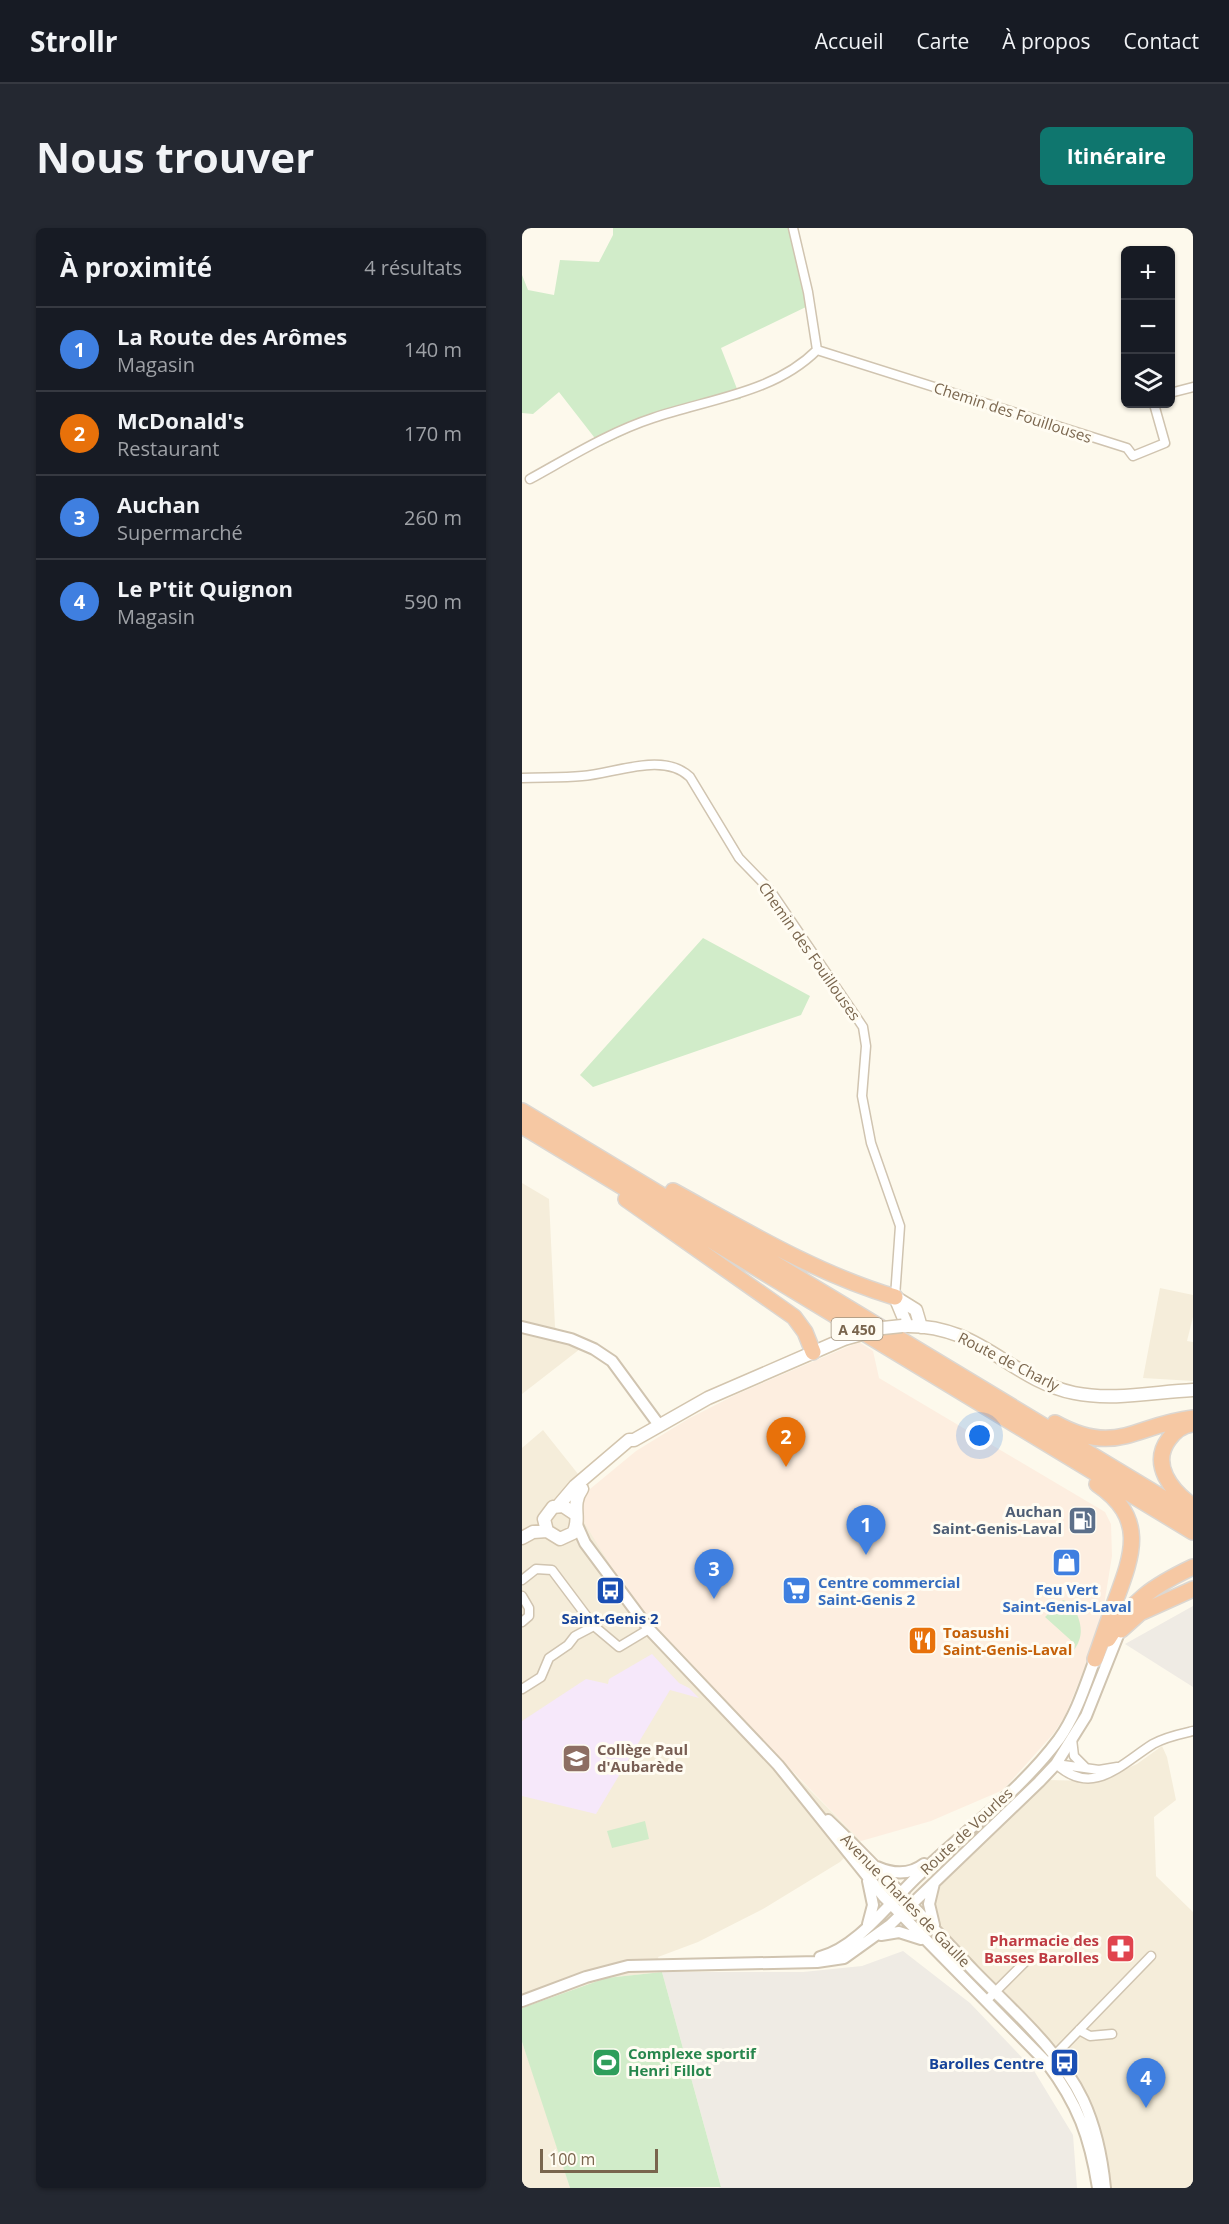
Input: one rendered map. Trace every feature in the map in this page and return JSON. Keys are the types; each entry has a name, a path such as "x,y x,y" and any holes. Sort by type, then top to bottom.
{"highway":[{"name":"A 450","path":"522,1111 1193,1516"},
{"name":"A 450","path":"522,1126 1193,1532"},
{"path":"583,1148 595,1146 750,1233 852,1282 895,1297"},
{"path":"594,1170 600,1181 794,1317 805,1332 813,1352"},
{"path":"982,1389 994,1389 1068,1430 1096,1438 1124,1438 1193,1418"},
{"path":"1193,1424 1172,1435 1161,1457 1168,1483 1193,1506"},
{"path":"1022,1429 1029,1441 1110,1493 1119,1502 1130,1525 1131,1555 1095,1659"},
{"path":"1095,1659 1140,1597 1193,1567"},
{"path":"1119,1627 1140,1613 1193,1589"}],"main road":[{"path":"895,1297 904,1326"},
{"path":"895,1297 915,1310 921,1327"},
{"name":"Route de Charly","path":"558,1506 575,1486 629,1440 634,1440 708,1398 844,1339 874,1330 904,1326 960,1335 987,1347 1040,1380 1074,1393 1113,1397 1193,1390"},
{"name":"Route de Charly","path":"576,1520 575,1501 580,1490 633,1446 634,1440"},
{"path":"522,1538 545,1525 549,1510 558,1506 568,1508 576,1520 573,1533 566,1538 555,1538 545,1525"},
{"path":"522,1530 545,1525"}],"street":[{"path":"530,479 652,418 740,394 804,363 817,350 808,292 793,228"},
{"name":"Chemin des Fouillouses","path":"817,350 1126,448 1133,456 1165,443 1155,408"},
{"path":"1175,392 1193,387"},
{"name":"Chemin des Fouillouses","path":"522,778 584,776 656,765 678,768 690,777 739,858 771,890 863,1026 866,1046 862,1095 871,1143 900,1226 895,1297"},
{"path":"522,1327 571,1339 594,1349 612,1361 658,1425"},
{"name":"Avenue Charles de Gaulle","path":"576,1520 597,1560 647,1631"},
{"name":"Avenue Charles de Gaulle","path":"566,1538 583,1550 647,1631 778,1765 861,1871"},
{"path":"522,1580 536,1569 552,1570 594,1626 619,1647 647,1631"},
{"path":"522,1596 530,1611 529,1616 522,1622"},
{"path":"522,1689 541,1677 549,1658 568,1645 575,1636 594,1626"},
{"name":"Route de Vourles","path":"901,1903 934,1863 1038,1766 1086,1716 1119,1627"},
{"name":"Route de Vourles","path":"1067,1737 1095,1659"},
{"path":"1056,1764 1077,1777 1102,1776 1126,1764 1156,1743 1193,1731"},
{"path":"1056,1764 1055,1749 1067,1737 1074,1756 1087,1768"},
{"path":"1038,1766 1056,1764 1099,1770 1126,1764"},
{"name":"Route de Vourles","path":"796,1962 837,1951 934,1881 1056,1764"},
{"path":"1005,1796 1026,1795"},
{"name":"Avenue Charles de Gaulle","path":"806,1799 874,1865 929,1944 1050,2060 1083,2122 1092,2148 1098,2188"},
{"path":"874,1865 892,1872 913,1871 947,1851"},
{"path":"861,1871 877,1880 934,1938 954,1951"},
{"path":"861,1871 870,1887 873,1899 872,1912 866,1928"},
{"path":"934,1881 929,1910 939,1934"},
{"path":"873,1939 876,1931 901,1903"},
{"name":"Avenue Charles de Gaulle","path":"901,1903 939,1934 994,1992 1082,2099 1099,2146 1106,2188"},
{"path":"873,1939 886,1933 899,1932 929,1944"},
{"name":"Route de Vourles","path":"522,2001 586,1977 628,1966 817,1962 844,1958 873,1939"},
{"path":"1050,2060 1151,1956"},
{"path":"986,2001 1027,1960"},
{"path":"1079,2030 1090,2036 1112,2034"}],"shaded area":[{"path":"522,1183 549,1199 555,1327 580,1349 522,1394"},
{"path":"1160,1288 1193,1295 1193,1317 1187,1341 1193,1342 1193,1381 1143,1378"},
{"path":"859,1342 873,1351 879,1378 1105,1512 1111,1524 1112,1556 1100,1630 1065,1716 1054,1733 1003,1790 931,1821 861,1841 644,1620 585,1524 582,1512 583,1501 590,1489 636,1451 688,1419 737,1394"},
{"path":"543,1430 590,1489 583,1501 750,1730 861,1841 840,1862 763,1909 698,1942 658,1957 662,1972 606,1978 522,2008 522,1448"},
{"path":"1193,1606 1193,1687 1125,1644"},
{"name":"Collège Paul d'Aubarède","path":"652,1654 679,1683 689,1688 699,1698 670,1690 596,1814 522,1796 522,1721 586,1679 608,1684 609,1679"},
{"path":"1162,1746 1167,1757 1176,1800 1154,1817 1156,1876 1193,1912 1193,2188 1107,2188 1085,2096 940,1930 931,1911 936,1888 954,1868 1048,1780 1090,1781 1112,1775 1137,1764"},
{"path":"903,1951 970,2003 1033,2069 1073,2135 1077,2188 718,2188 721,2187 662,1972 803,1972 862,1966"},
{"path":"522,2042 541,2097 570,2188 522,2188"}],"green space":[{"path":"613,228 788,228 808,306 721,348 741,399 674,411 601,446 559,392 533,414 522,413 522,275 528,290 554,295 560,260 599,262 613,235"},
{"path":"703,938 810,996 801,1015 593,1087 580,1075"},
{"path":"1063,1600 1072,1603 1079,1621 1080,1638 1074,1650 1075,1644 1045,1617"},
{"path":"645,1821 649,1839 612,1848 607,1831"},
{"name":"Complexe sportif Henri Fillot","path":"662,1972 721,2187 570,2188 522,2042 522,2008 606,1978"}],"place":[{"name":"McDonald's","path":"786,1467"},
{"name":"Auchan Saint-Genis-Laval","path":"1083,1520"},
{"name":"La Route des Arômes","path":"866,1555"},
{"name":"Feu Vert Saint-Genis-Laval","path":"1067,1562"},
{"name":"Saint-Genis 2","path":"610,1591"},
{"name":"Centre commercial Saint-Genis 2","path":"797,1591"},
{"name":"Auchan","path":"714,1599"},
{"name":"Toasushi Saint-Genis-Laval","path":"922,1641"},
{"name":"Collège Paul d'Aubarède","path":"576,1758"},
{"name":"Pharmacie des Basses Barolles","path":"1120,1949"},
{"name":"Complexe sportif Henri Fillot","path":"607,2062"},
{"name":"Barolles Centre","path":"1065,2063"},
{"name":"Le P'tit Quignon","path":"1146,2108"}]}
